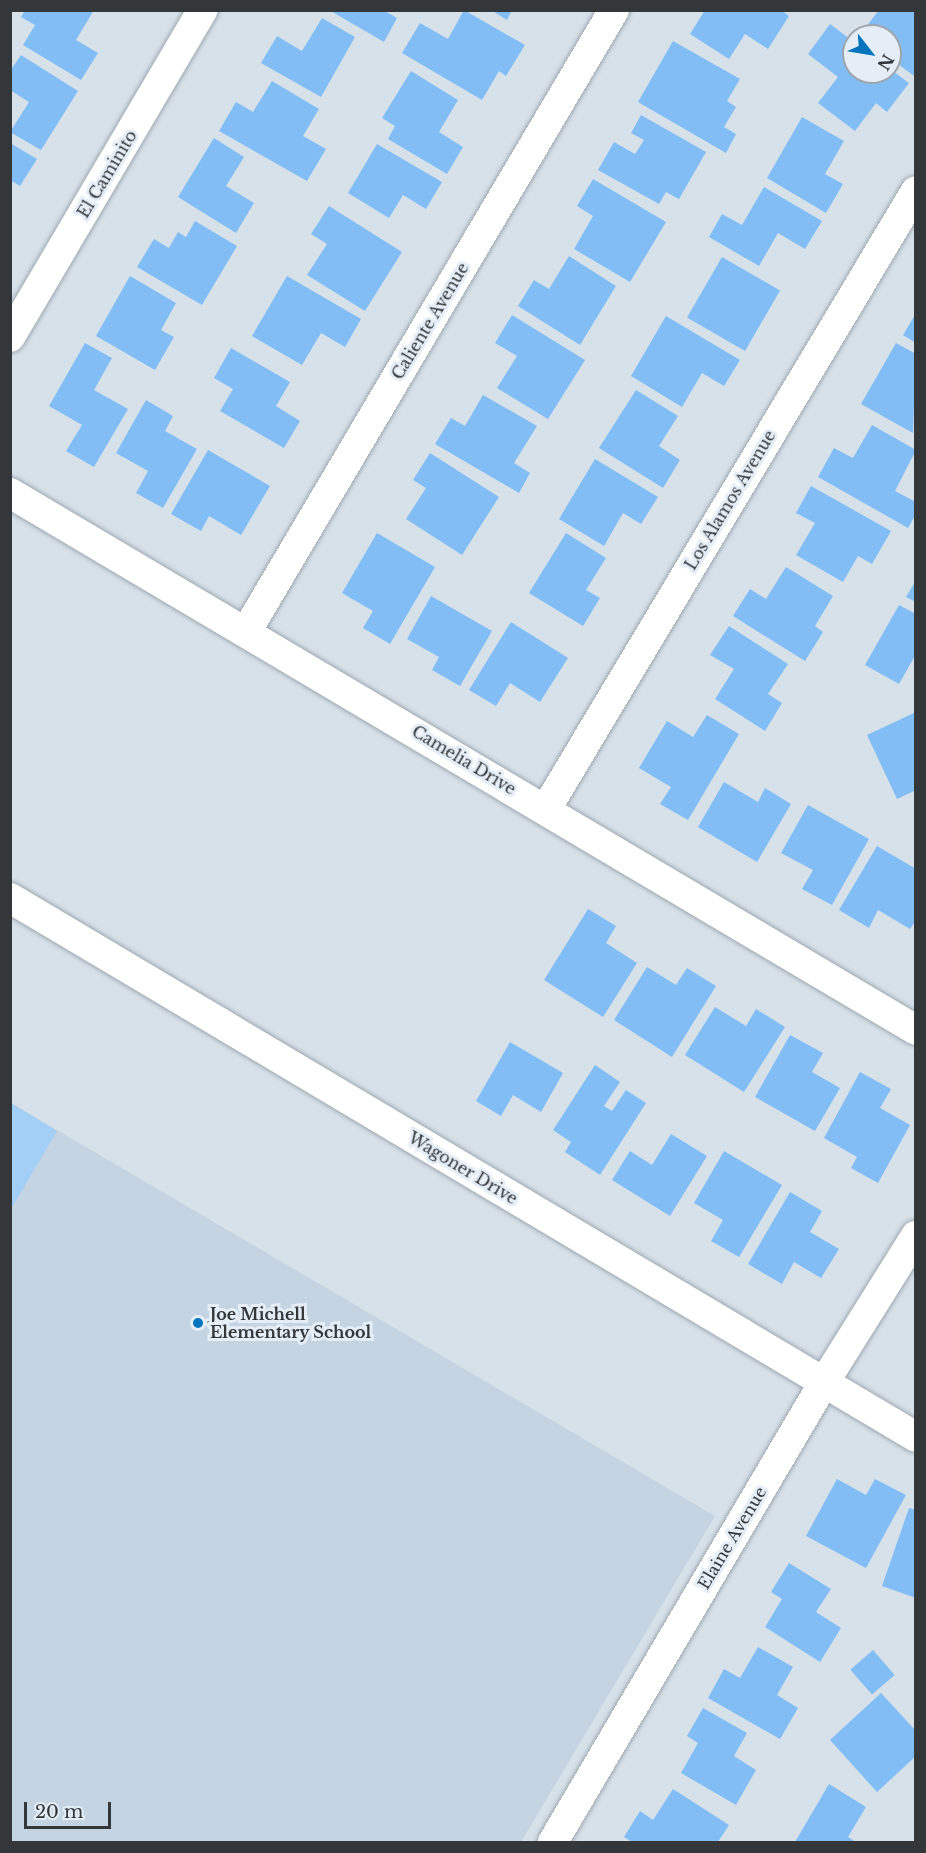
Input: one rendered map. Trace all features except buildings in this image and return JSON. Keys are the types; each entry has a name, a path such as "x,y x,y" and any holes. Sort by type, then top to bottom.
{"street":[{"name":"El Caminito","path":"10,338 203,10"},
{"name":"Caliente Avenue","path":"246,632 614,10"},
{"name":"Los Alamos Avenue","path":"546,809 915,192"},
{"name":"Camelia Drive","path":"10,493 915,1030"},
{"name":"Wagoner Drive","path":"10,898 915,1437"},
{"name":"Elaine Avenue","path":"553,1842 823,1384 915,1236"}],"shaded area":[{"name":"Joe Michell Elementary School","path":"11,1103 715,1516 521,1842 11,1842"},
{"path":"11,1103 57,1131 11,1209"}],"place":[{"name":"Joe Michell Elementary School","path":"198,1323"}]}
